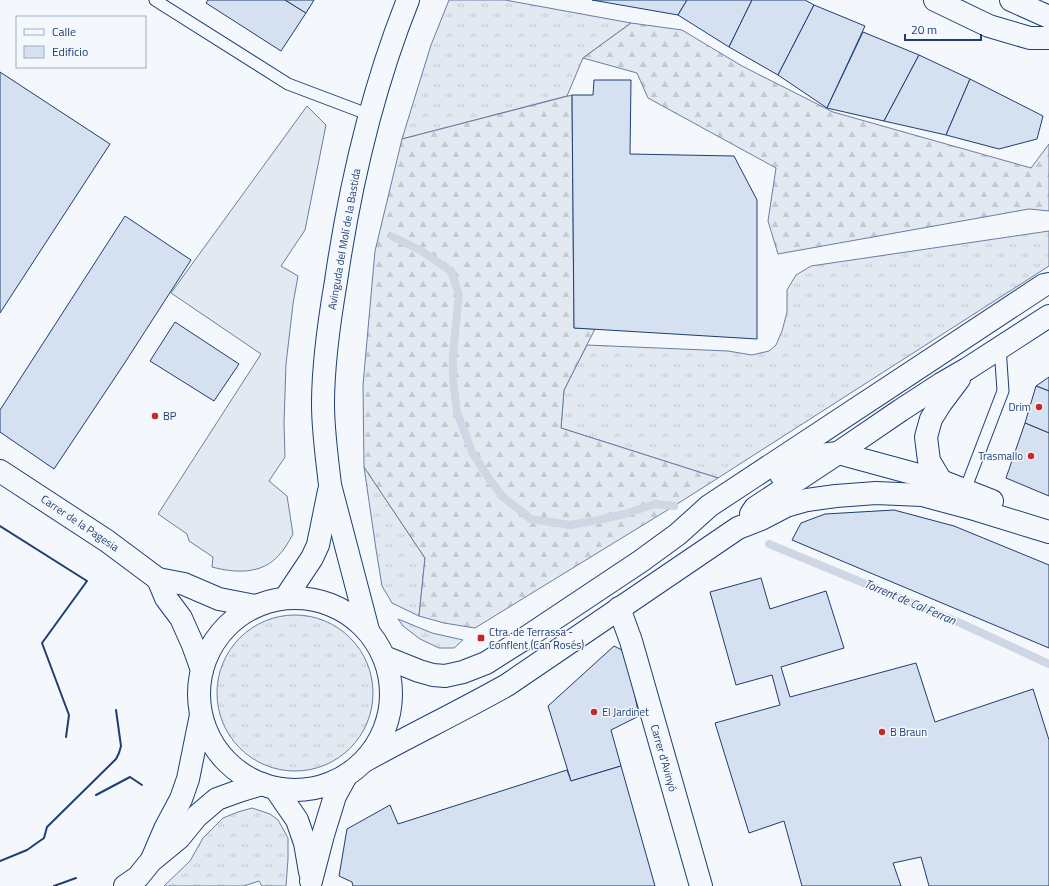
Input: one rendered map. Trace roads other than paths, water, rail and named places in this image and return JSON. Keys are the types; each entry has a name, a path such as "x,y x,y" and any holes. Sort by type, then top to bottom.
{"main road":[{"name":"Avinguda del Molí de la Bastida","path":"330,485 323,403 325,358 335,283 349,200 370,115 398,24 408,0"},
{"path":"935,0 988,26 1030,38 1049,38"},
{"path":"1011,0 1049,17"},
{"path":"384,657 419,672 445,676 463,672 486,664 588,597 678,534 709,506 1044,285 1049,284"},
{"path":"738,528 755,508 901,410 1049,316"},
{"path":"941,481 929,461 926,437 931,418 941,402 967,368"},
{"path":"678,534 714,519 784,472 805,460 820,455 838,453 941,481 1001,504 1049,528"},
{"name":"Carrer de la Pagesia","path":"0,471 107,540 158,578"},
{"path":"286,597 312,558 318,545 330,485"},
{"path":"330,485 368,630"},
{"path":"366,760 474,704 507,685 738,528 761,519 786,506 807,500 876,492 922,495 1049,532"},
{"path":"158,578 184,584 219,599 255,606"},
{"path":"158,578 166,598 181,618 202,670"},
{"path":"151,861 165,829 182,800 190,773 201,715 199,686 202,670 210,650 221,632 236,617 255,606 270,600 286,597 304,597 339,607 354,617 368,630 379,645 391,679 392,696 390,714 385,730 377,746 357,769 330,784 314,789 298,790 268,786 248,778 235,769 214,746 201,715"},
{"name":"Carrer d'Avinyó","path":"619,608 631,641 701,886"},
{"path":"311,884 323,835 335,796 346,776"},
{"path":"125,886 138,877 151,861 179,838 197,816 217,799 239,791 268,786"},
{"path":"268,786 297,820 305,843 311,884"}],"lane":[{"path":"155,0 288,84 370,115"},
{"path":"965,490 1003,391 1000,347"}],"waterway":[{"path":"393,237 420,250 451,271 459,295 453,357 453,379 457,412 472,452 503,497 531,519 570,525 625,514 655,504 674,506"},
{"name":"Torrent de Cal Ferran","path":"769,544 958,622 1049,664"}],"place":[{"name":"Drim","path":"1039,407"},
{"name":"BP","path":"155,416"},
{"name":"Trasmallo","path":"1031,456"},
{"name":"Ctra. de Terrassa - Conflent (Can Rosés)","path":"481,638"},
{"name":"El Jardinet","path":"594,712"},
{"name":"B Braun","path":"882,732"}]}
